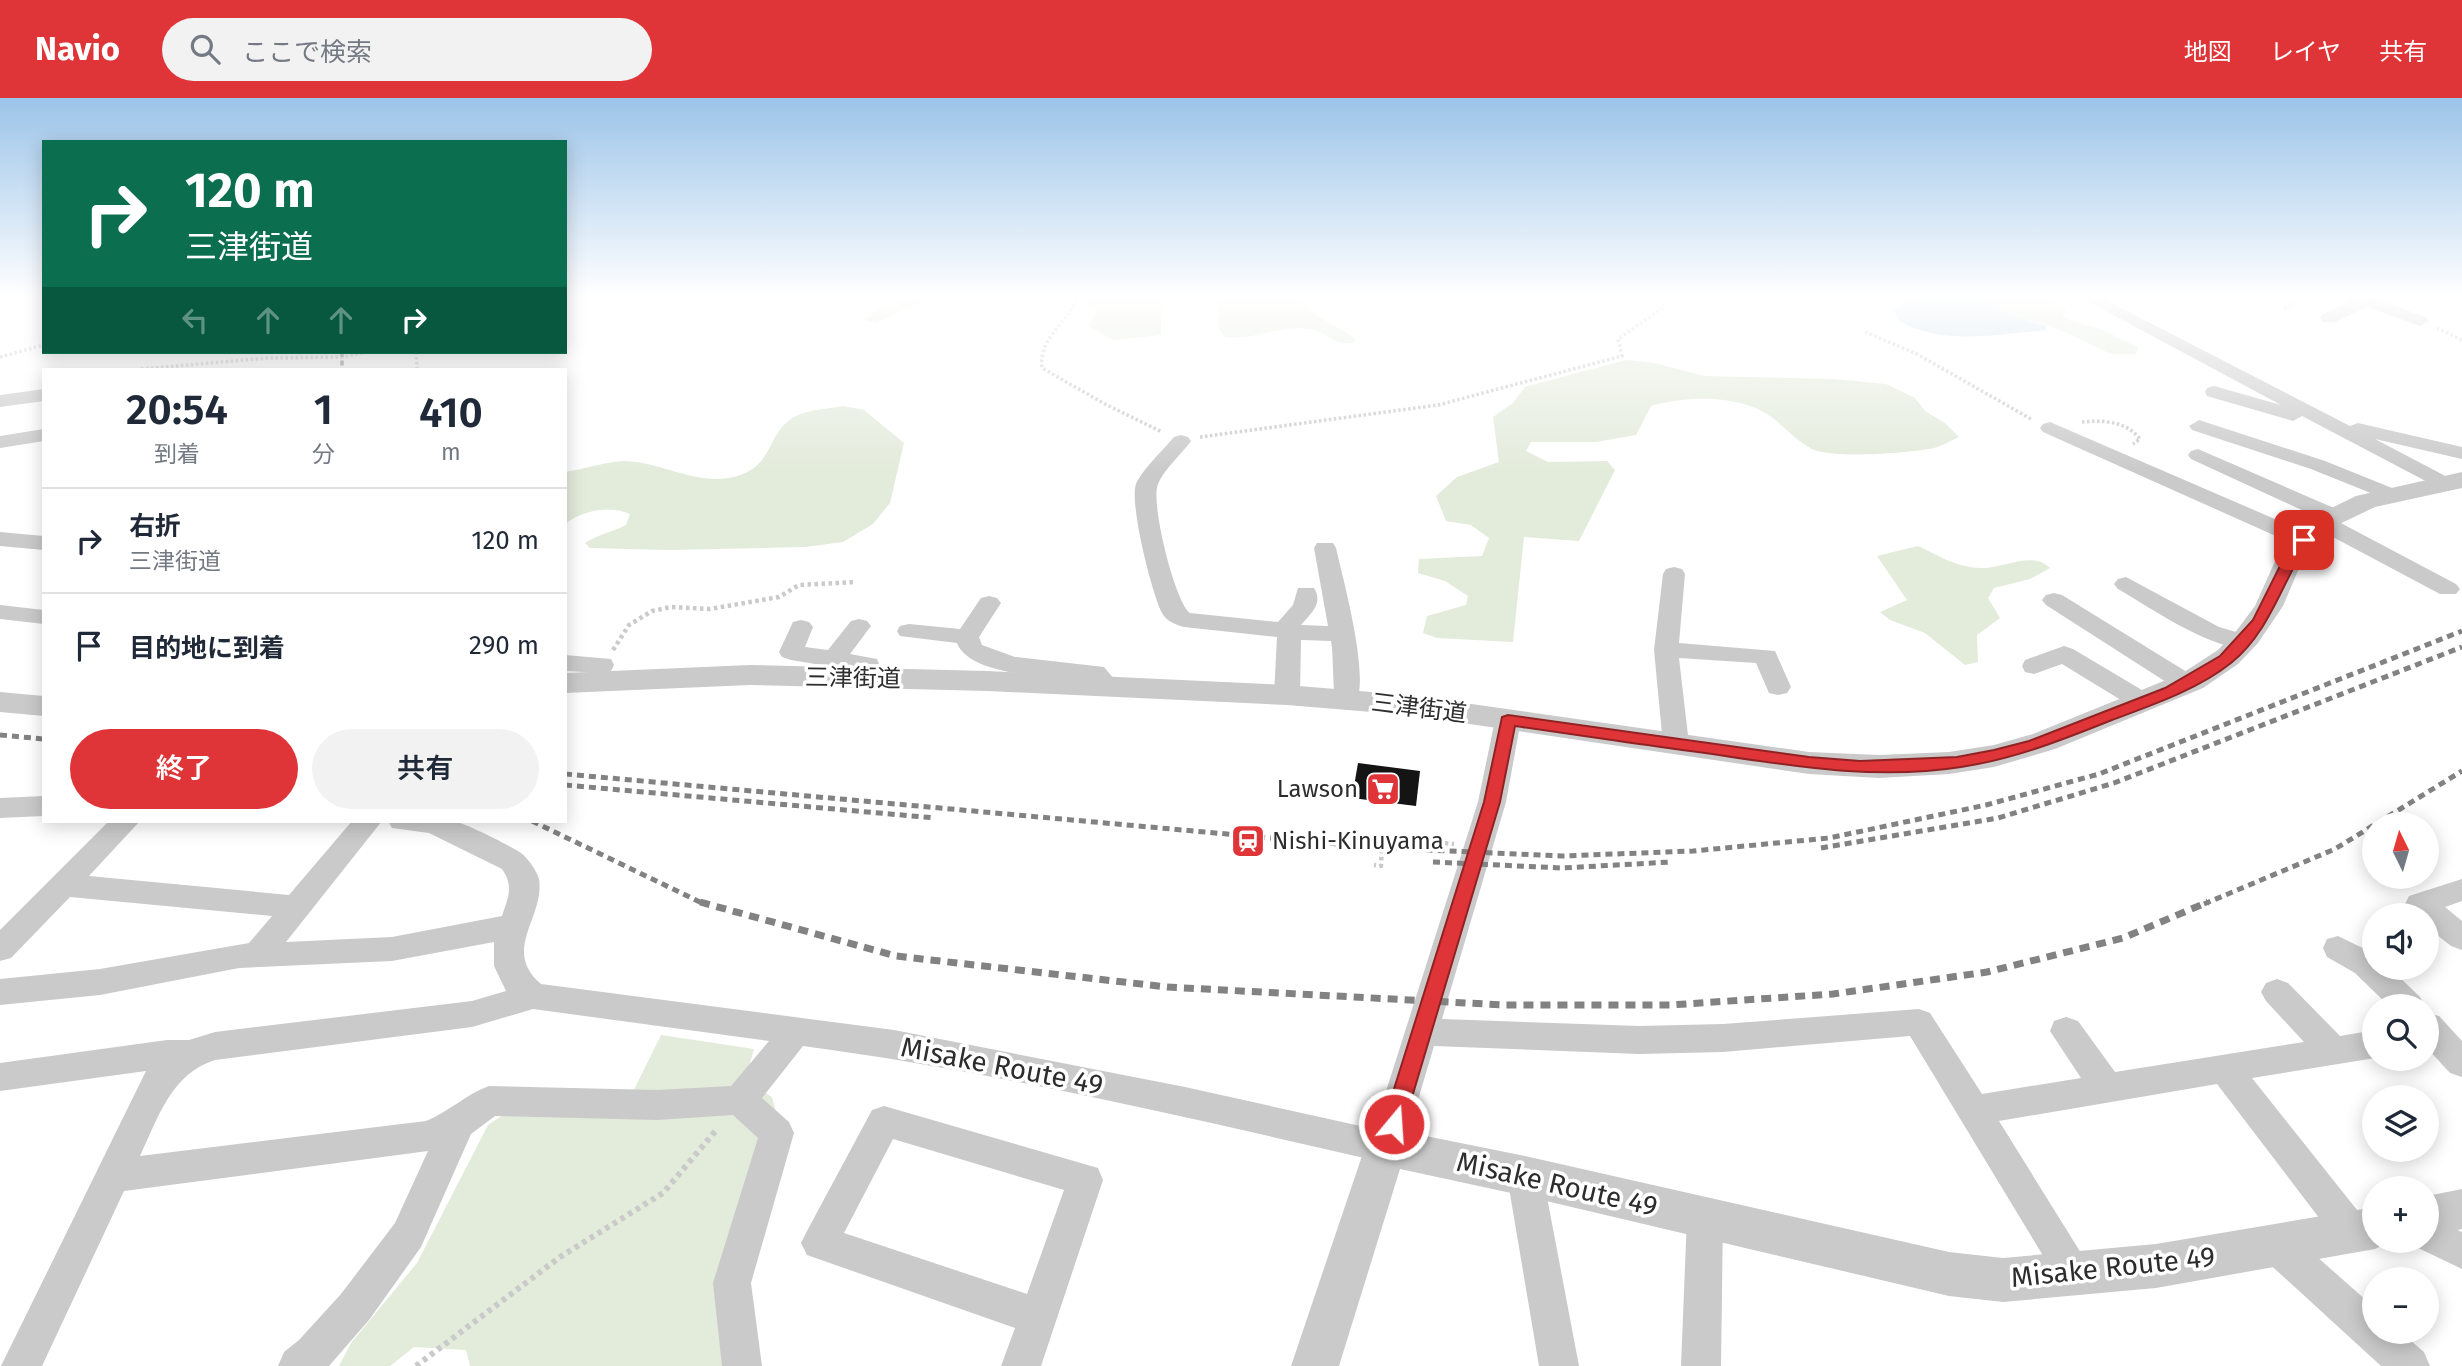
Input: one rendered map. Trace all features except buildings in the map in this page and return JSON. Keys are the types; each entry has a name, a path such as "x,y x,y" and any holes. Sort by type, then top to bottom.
{"street":[{"path":"2197,354 2326,422 2453,481"},
{"path":"2214,392 2266,409 2462,453"},
{"path":"0,401 42,395"},
{"path":"2199,426 2318,465 2390,494"},
{"path":"2050,428 2320,526 2390,494 2453,481"},
{"path":"0,442 42,435"},
{"path":"1181,441 1147,484 1145,499 1158,566 1173,612 1184,620 1275,629 1289,634 1324,631 1342,634"},
{"path":"2197,456 2320,526 2448,589"},
{"name":"三津街道","path":"567,683 750,675 1107,686 1287,695 1408,705 1809,763 1860,767 1957,762 2034,745 2186,684 2226,659 2244,642 2264,614 2287,565 2320,526"},
{"path":"0,539 42,543"},
{"path":"1325,548 1348,661 1346,699"},
{"path":"1674,574 1666,650 1676,744"},
{"path":"2126,584 2210,632 2244,642"},
{"path":"1287,695 1289,623 1305,607 1306,593"},
{"path":"2054,600 2186,684"},
{"path":"967,637 989,603"},
{"path":"0,612 42,617"},
{"path":"834,659 859,625"},
{"path":"801,627 792,652 868,665 872,678"},
{"path":"909,631 967,637"},
{"path":"967,637 972,650 990,659 1095,673 1107,686"},
{"path":"1666,650 1766,656 1778,687"},
{"path":"2034,666 2064,654 2143,702"},
{"path":"567,663 602,665"},
{"path":"0,702 42,706"},
{"path":"1315,1366 1454,931 1492,802 1508,720"},
{"path":"0,808 42,806"},
{"path":"0,949 124,823"},
{"path":"257,955 366,823"},
{"path":"435,823 512,861 524,878 523,897 509,940 510,966 517,982 533,996"},
{"path":"63,885 296,907"},
{"path":"2462,890 2420,905 2462,938"},
{"path":"0,992 100,982 257,955 392,949 480,934 514,925"},
{"path":"2338,948 2366,964 2397,994"},
{"path":"2277,992 2333,1051"},
{"path":"0,1077 167,1054 189,1054 215,1046 472,1014 533,996"},
{"name":"Misake Route 49","path":"533,996 894,1044 1185,1102 1525,1176 1949,1274 2003,1280 2156,1266 2362,1230"},
{"path":"1423,1032 1639,1040 1723,1038 1919,1022 2075,1274"},
{"path":"740,1100 795,1031"},
{"path":"2066,1031 2107,1088"},
{"path":"2439,1041 2462,1063"},
{"path":"1975,1110 2362,1046"},
{"path":"21,1366 159,1079 189,1054"},
{"path":"2225,1069 2362,1229"},
{"path":"113,1176 390,1143 428,1136 458,1124 489,1101 646,1105 740,1100 777,1133 732,1283 742,1366"},
{"path":"1021,1366 1038,1317 1085,1180 884,1121 820,1243 1038,1317"},
{"path":"298,1366 313,1354 355,1307 408,1235 458,1124"},
{"path":"1525,1176 1559,1366"},
{"path":"2439,1214 2462,1209"},
{"path":"1701,1366 1706,1217"},
{"path":"2439,1240 2462,1251"},
{"path":"2277,1246 2410,1366"}],"path":[{"path":"152,368 276,357 342,357 356,354"},
{"path":"1041,354 1042,368 1105,404 1181,441 1438,405 1622,354"},
{"path":"1917,354 2050,428"},
{"path":"602,665 629,625 652,611 671,607 710,609 779,597 799,585 856,582"},
{"path":"1372,838 1479,846"},
{"path":"1374,865 1381,866 1382,839"},
{"path":"416,1366 560,1257 663,1193 740,1100"}],"green space":[{"path":"1626,360 1655,363 1704,376 1834,379 1886,384 1915,398 1925,411 1945,423 1959,437 1937,447 1918,451 1870,454 1822,452 1806,446 1770,416 1757,409 1728,401 1695,399 1651,406 1636,435 1596,442 1531,442 1526,451 1548,462 1607,461 1615,470 1579,541 1524,537 1513,642 1437,638 1423,633 1427,616 1466,605 1468,596 1445,581 1418,573 1419,559 1482,556 1489,538 1471,525 1446,521 1436,496 1457,477 1499,462 1493,417 1513,403 1525,387"},
{"path":"843,406 864,410 904,443 890,503 873,524 843,542 805,547 669,550 590,548 585,543 626,525 630,514 597,510 567,523 567,472 623,461 650,464 702,478 728,478 744,474 755,467 786,423 796,416"},
{"path":"1918,546 1964,566 1990,568 2026,560 2043,563 2050,568 2030,579 1994,588 1988,598 2000,618 1977,635 1978,662 1965,665 1925,633 1890,620 1880,612 1907,600 1877,556"},
{"path":"661,1035 754,1049 745,1080 772,1097 782,1136 731,1366 470,1366 466,1350 414,1347 390,1366 339,1366 351,1343 417,1263 488,1125 515,1107 625,1108"}],"railway":[{"path":"342,354 342,368"},
{"path":"567,774 1381,848 1562,856 1693,851 1829,838 1986,805 2099,774 2462,631"},
{"path":"1821,848 1998,818 2114,783 2462,647"},
{"path":"0,735 42,739"},
{"path":"2204,904 2335,849 2462,771"},
{"path":"567,785 935,818"},
{"path":"536,823 704,904"},
{"path":"1433,862 1562,868 1671,862"},
{"path":"700,902 896,956 1167,987 1504,1005 1670,1005 1833,994 1987,972 2123,938 2208,902"}],"place":[{"name":"Lawson","path":"1383,789"},
{"name":"Nishi-Kinuyama","path":"1248,841"}],"route":[{"path":"1394,1124 1492,802 1508,720 1809,763 1860,767 1957,762 1994,756 2034,745 2170,691 2226,659 2244,642 2259,622 2274,597 2292,556 2304,540"}]}
